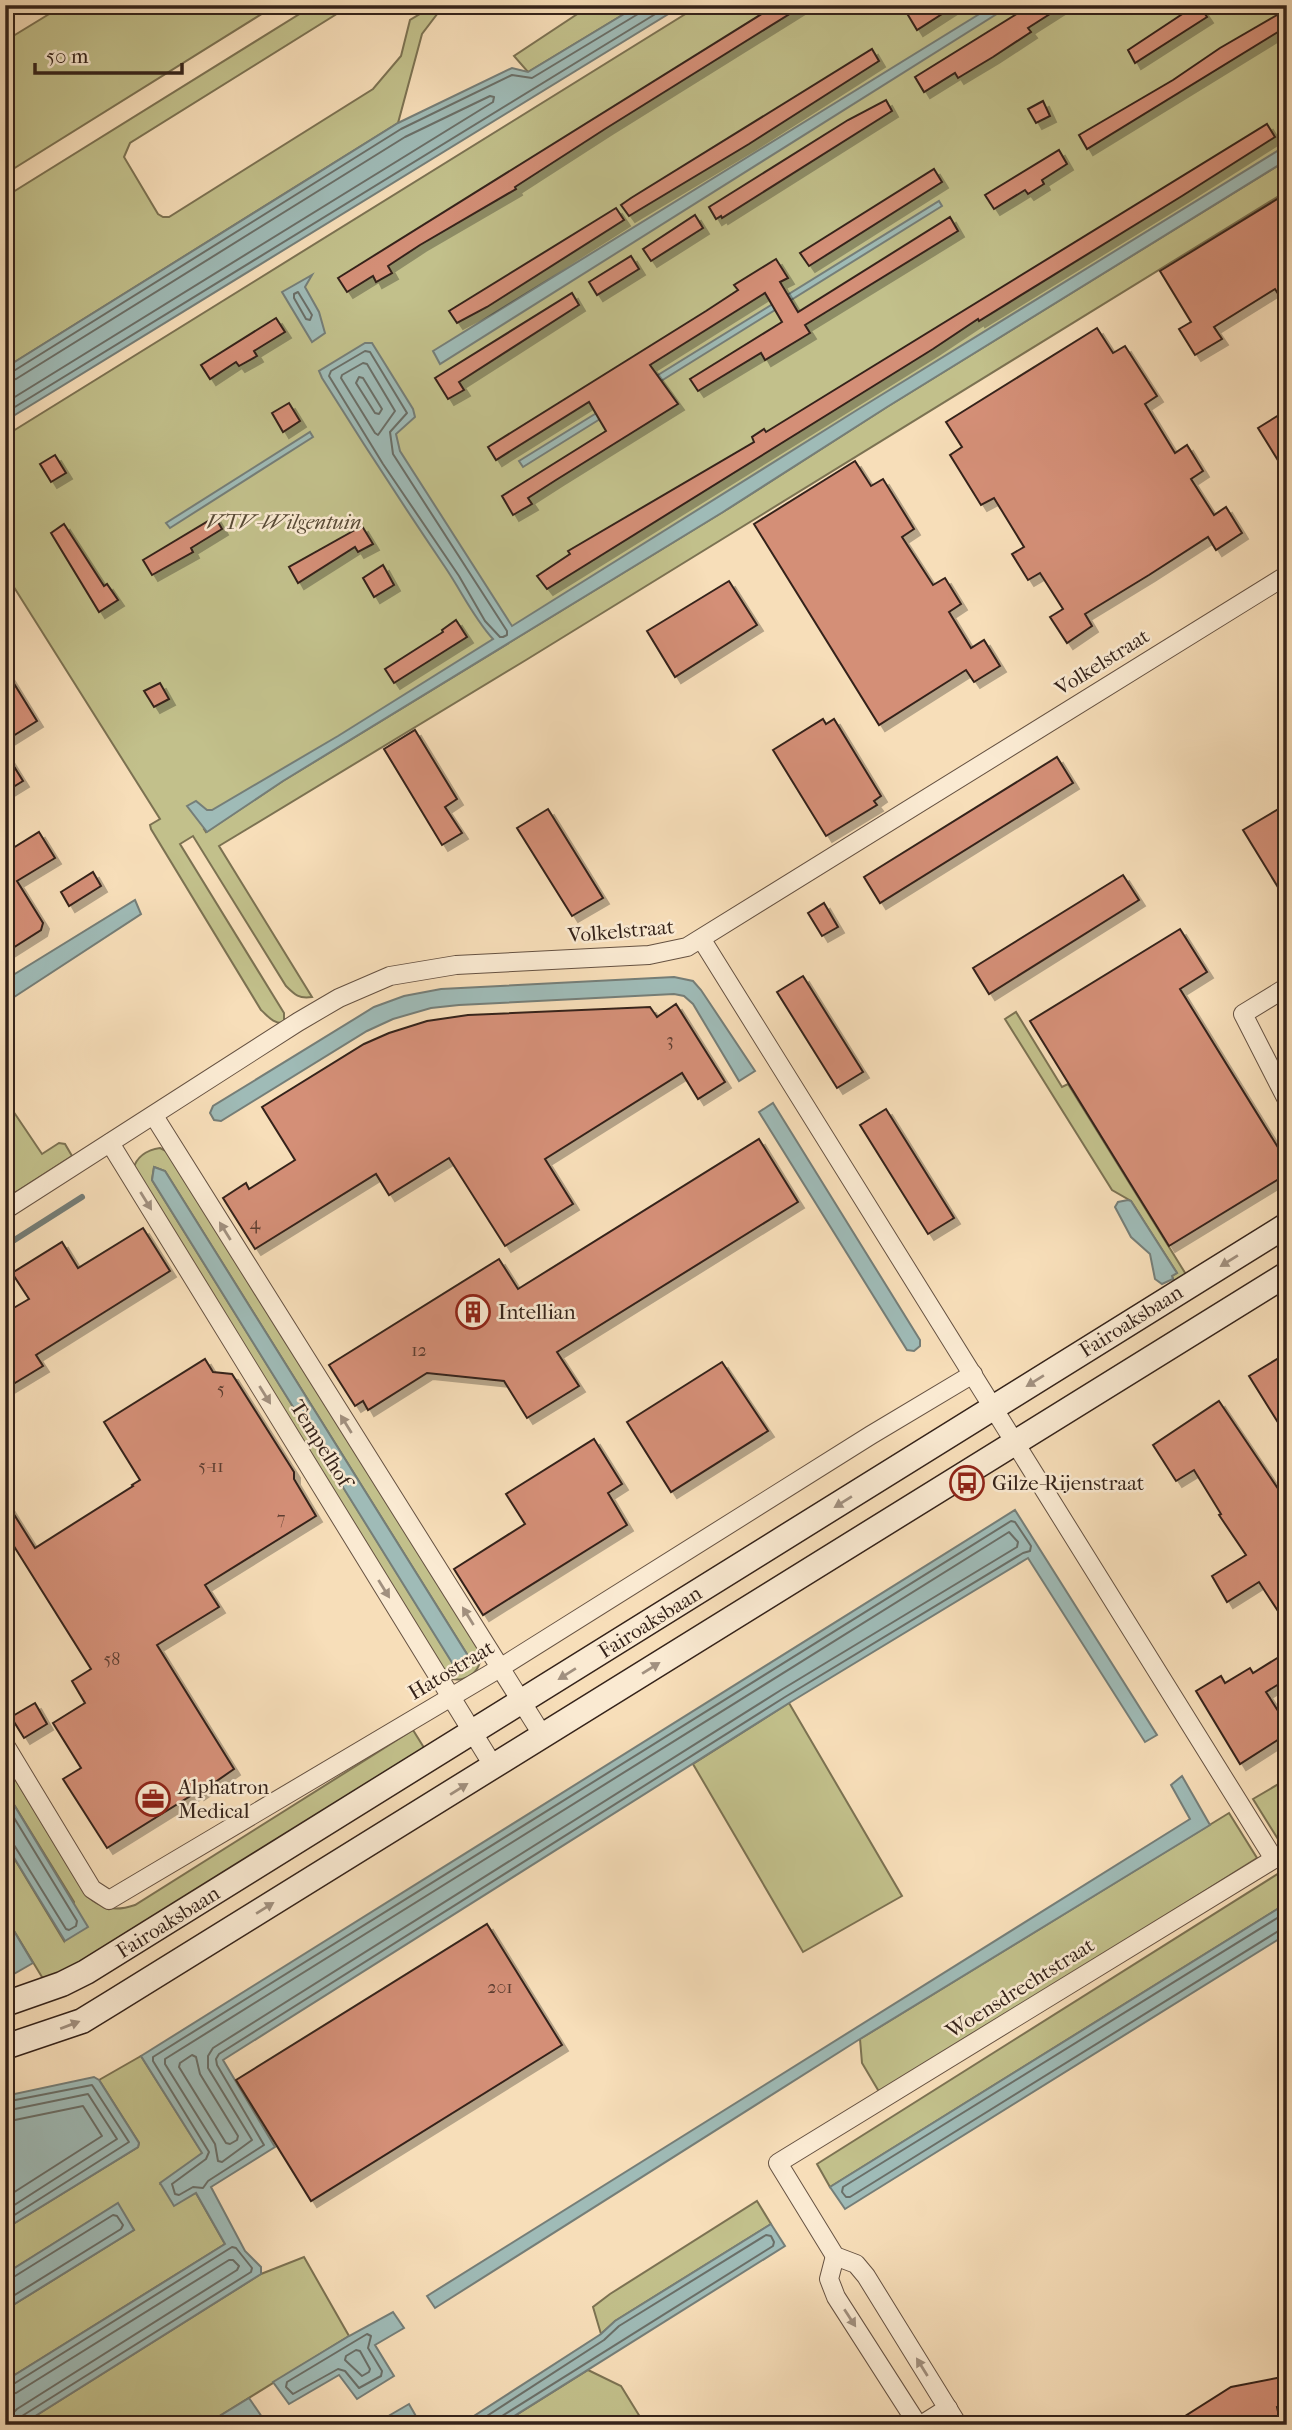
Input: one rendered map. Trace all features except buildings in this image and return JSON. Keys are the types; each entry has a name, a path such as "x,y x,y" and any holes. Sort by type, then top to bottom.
{"main road":[{"name":"Fairoaksbaan","path":"5,2004 62,1984 86,1972 1287,1225"},
{"name":"Fairoaksbaan","path":"5,2047 82,2021 1287,1274"}],"street":[{"name":"Volkelstraat","path":"5,1210 298,1022 339,998 390,975 456,965 649,955 687,947 702,940 1287,575"},
{"path":"702,940 1015,1443 1280,1855"},
{"path":"1287,987 1243,1014 1287,1100"},
{"name":"Tempelhof","path":"154,1116 543,1736"},
{"name":"Tempelhof","path":"110,1143 494,1767"},
{"name":"Hatostraat","path":"5,1745 92,1889 109,1900 500,1668 973,1374"},
{"name":"Woensdrechtstraat","path":"835,2256 778,2163 1280,1855"},
{"path":"948,2409 920,2425 836,2297 829,2279 835,2256 856,2264 866,2276 958,2425"}],"green space":[{"path":"64,5 276,5 5,174 5,41"},
{"path":"314,5 351,5 130,143 124,157 158,214 169,217 373,89 401,56 410,20 435,5 444,5 422,34 398,123 5,368 5,197"},
{"path":"591,5 639,5 528,72 514,56"},
{"name":"VTV-Wilgentuin","path":"700,5 1287,5 1287,151 204,829 206,832 283,781 723,512 887,407 1287,160 1287,191 219,846 312,997 298,996 286,986 193,836 180,844 284,1013 284,1023 277,1022 261,1010 151,829 150,825 160,819 5,573 5,436"},
{"path":"1016,1012 1062,1087 1068,1084 1187,1276 1175,1284 1172,1276 1177,1273 1131,1201 1112,1190 1005,1019"},
{"path":"5,1099 42,1154 59,1143 65,1144 72,1156 5,1199"},
{"path":"155,1149 166,1151 479,1649 480,1663 468,1677 456,1680 449,1678 133,1170 139,1158","holes":["154,1167 165,1171 470,1659 456,1668 152,1180"]},
{"path":"789,1703 902,1896 803,1952 693,1764"},
{"path":"413,1730 426,1751 94,1958 45,1982 5,1916 5,1843 64,1941 74,1902 5,1790 5,1762 86,1895 103,1906 121,1908 135,1905"},
{"path":"1287,1779 1287,1841 1281,1844 1253,1799"},
{"path":"1229,1813 1257,1858 881,2095 862,2063 860,2039"},
{"path":"1287,1868 1287,1903 830,2187 817,2164"},
{"path":"141,2056 203,2154 161,2184 196,2193 225,2244 5,2381 5,2310 134,2230 117,2204 5,2274 5,2229 138,2147 139,2143 99,2080"},
{"path":"757,2201 771,2224 615,2321 601,2334 593,2307"},
{"path":"304,2257 349,2336 205,2425 21,2425 261,2274"},
{"path":"588,2370 621,2386 645,2425 500,2425"}],"water":[{"path":"639,5 683,5 5,421 5,368 398,123 512,68 528,72"},
{"path":"994,5 1011,5 440,364 433,351"},
{"path":"1287,145 1287,160 887,407 723,512 283,781 207,832 187,806 196,801 207,810 212,810 338,736 493,639 322,378 319,371 365,343 372,343 413,409 415,417 396,434 400,451 512,626"},
{"path":"939,201 942,206 523,467 519,461"},
{"path":"312,275 305,287 319,312 325,333 312,342 282,292"},
{"path":"310,432 313,437 170,528 166,523"},
{"path":"135,900 141,914 5,1003 5,980"},
{"path":"674,977 693,981 701,990 755,1071 739,1081 693,1004 684,996 674,994 459,1005 431,1008 393,1019 367,1031 221,1121 214,1120 210,1113 213,1106 374,1007 404,996 441,989"},
{"path":"773,1103 920,1340 920,1346 914,1351 907,1350 759,1112"},
{"path":"154,1167 165,1171 470,1659 456,1669 152,1180"},
{"path":"1128,1200 1177,1273 1172,1276 1173,1279 1162,1284 1155,1279 1150,1254 1131,1237 1115,1207 1118,1202"},
{"path":"1015,1510 1157,1735 1145,1742 1028,1558 789,1703 223,2060 275,2147 211,2187 245,2251 261,2267 261,2274 21,2425 5,2425 5,2381 225,2244 196,2193 174,2206 160,2183 202,2153 141,2056"},
{"path":"1182,1776 1210,1825 860,2039 435,2308 427,2296 1190,1819 1171,1785"},
{"path":"5,1790 88,1927 65,1941 5,1843"},
{"path":"1287,1903 1287,1934 845,2209 830,2187"},
{"path":"5,1916 33,1963 5,1979"},
{"path":"94,2077 99,2080 139,2143 138,2147 5,2229 5,2096"},
{"path":"118,2203 134,2230 5,2310 5,2274"},
{"path":"771,2224 785,2246 500,2425 460,2425 601,2334 615,2321"},
{"path":"393,2312 404,2328 375,2345 394,2376 357,2399 339,2375 289,2404 273,2382 349,2336"},
{"path":"249,2398 264,2420 257,2425 205,2425"},
{"path":"409,2404 421,2425 373,2425"}],"waterway":[{"path":"5,1246 82,1197"}],"place":[{"name":"Intellian","path":"473,1312"},
{"name":"Gilze-Rijenstraat","path":"967,1483"},
{"name":"Alphatron Medical","path":"153,1799"}]}
